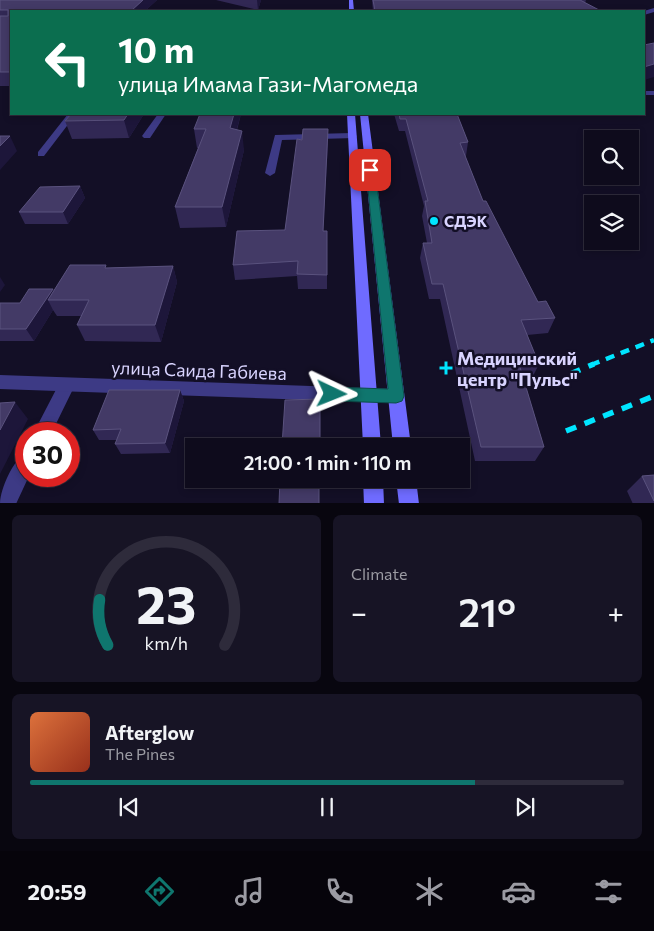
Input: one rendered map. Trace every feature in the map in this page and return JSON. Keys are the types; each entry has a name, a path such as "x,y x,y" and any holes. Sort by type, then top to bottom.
{"main road":[{"path":"351,115 372,438"},
{"path":"364,115 401,438"},
{"path":"373,488 374,503"},
{"path":"407,488 409,503"}],"street":[{"path":"41,154 71,115"},
{"path":"147,136 161,115"},
{"path":"270,173 278,137 352,136"},
{"name":"улица Саида Габиева","path":"0,382 396,396"},
{"path":"48,422 67,385"},
{"path":"8,503 15,487"}],"building":[{"path":"0,0 143,0 132,10 10,10 10,72 0,72 0,16 8,16 8,10 0,10"},
{"path":"373,0 580,0 599,10 375,10"},
{"path":"654,43 654,64 645,67 645,45"},
{"path":"70,115 127,115 124,120 65,121"},
{"path":"200,115 234,115 230,128 242,131 222,207 175,207 206,129 194,129"},
{"path":"399,115 457,115 468,142 460,143 483,201 486,201 538,302 546,301 555,318 521,320 539,364 519,364 544,447 481,447 443,284 432,284 423,243 432,243 425,201 428,201 406,119 400,119"},
{"path":"303,129 328,129 323,231 327,231 327,275 297,274 298,261 233,265 237,231 285,230 297,139 302,140"},
{"path":"0,136 10,136 0,146"},
{"path":"80,186 63,212 19,212 40,187"},
{"path":"70,265 106,265 105,268 173,266 155,325 77,325 89,300 48,300"},
{"path":"29,289 53,289 26,329 0,329 0,303 20,303"},
{"path":"109,390 180,390 165,443 115,444 121,429 93,430"},
{"path":"320,399 320,438 283,438 285,400"},
{"path":"15,402 0,430 0,403"},
{"path":"654,475 654,501 642,476"},
{"path":"280,488 319,488 319,503 279,503"}],"railway":[{"path":"591,365 654,340"},
{"path":"570,374 594,364"},
{"path":"566,431 654,396"}],"place":[{"name":"СДЭК","path":"434,221"},
{"name":"Медицинский центр \"Пульс\"","path":"446,368"}],"route":[{"path":"332,394 396,396 370,170"}]}
